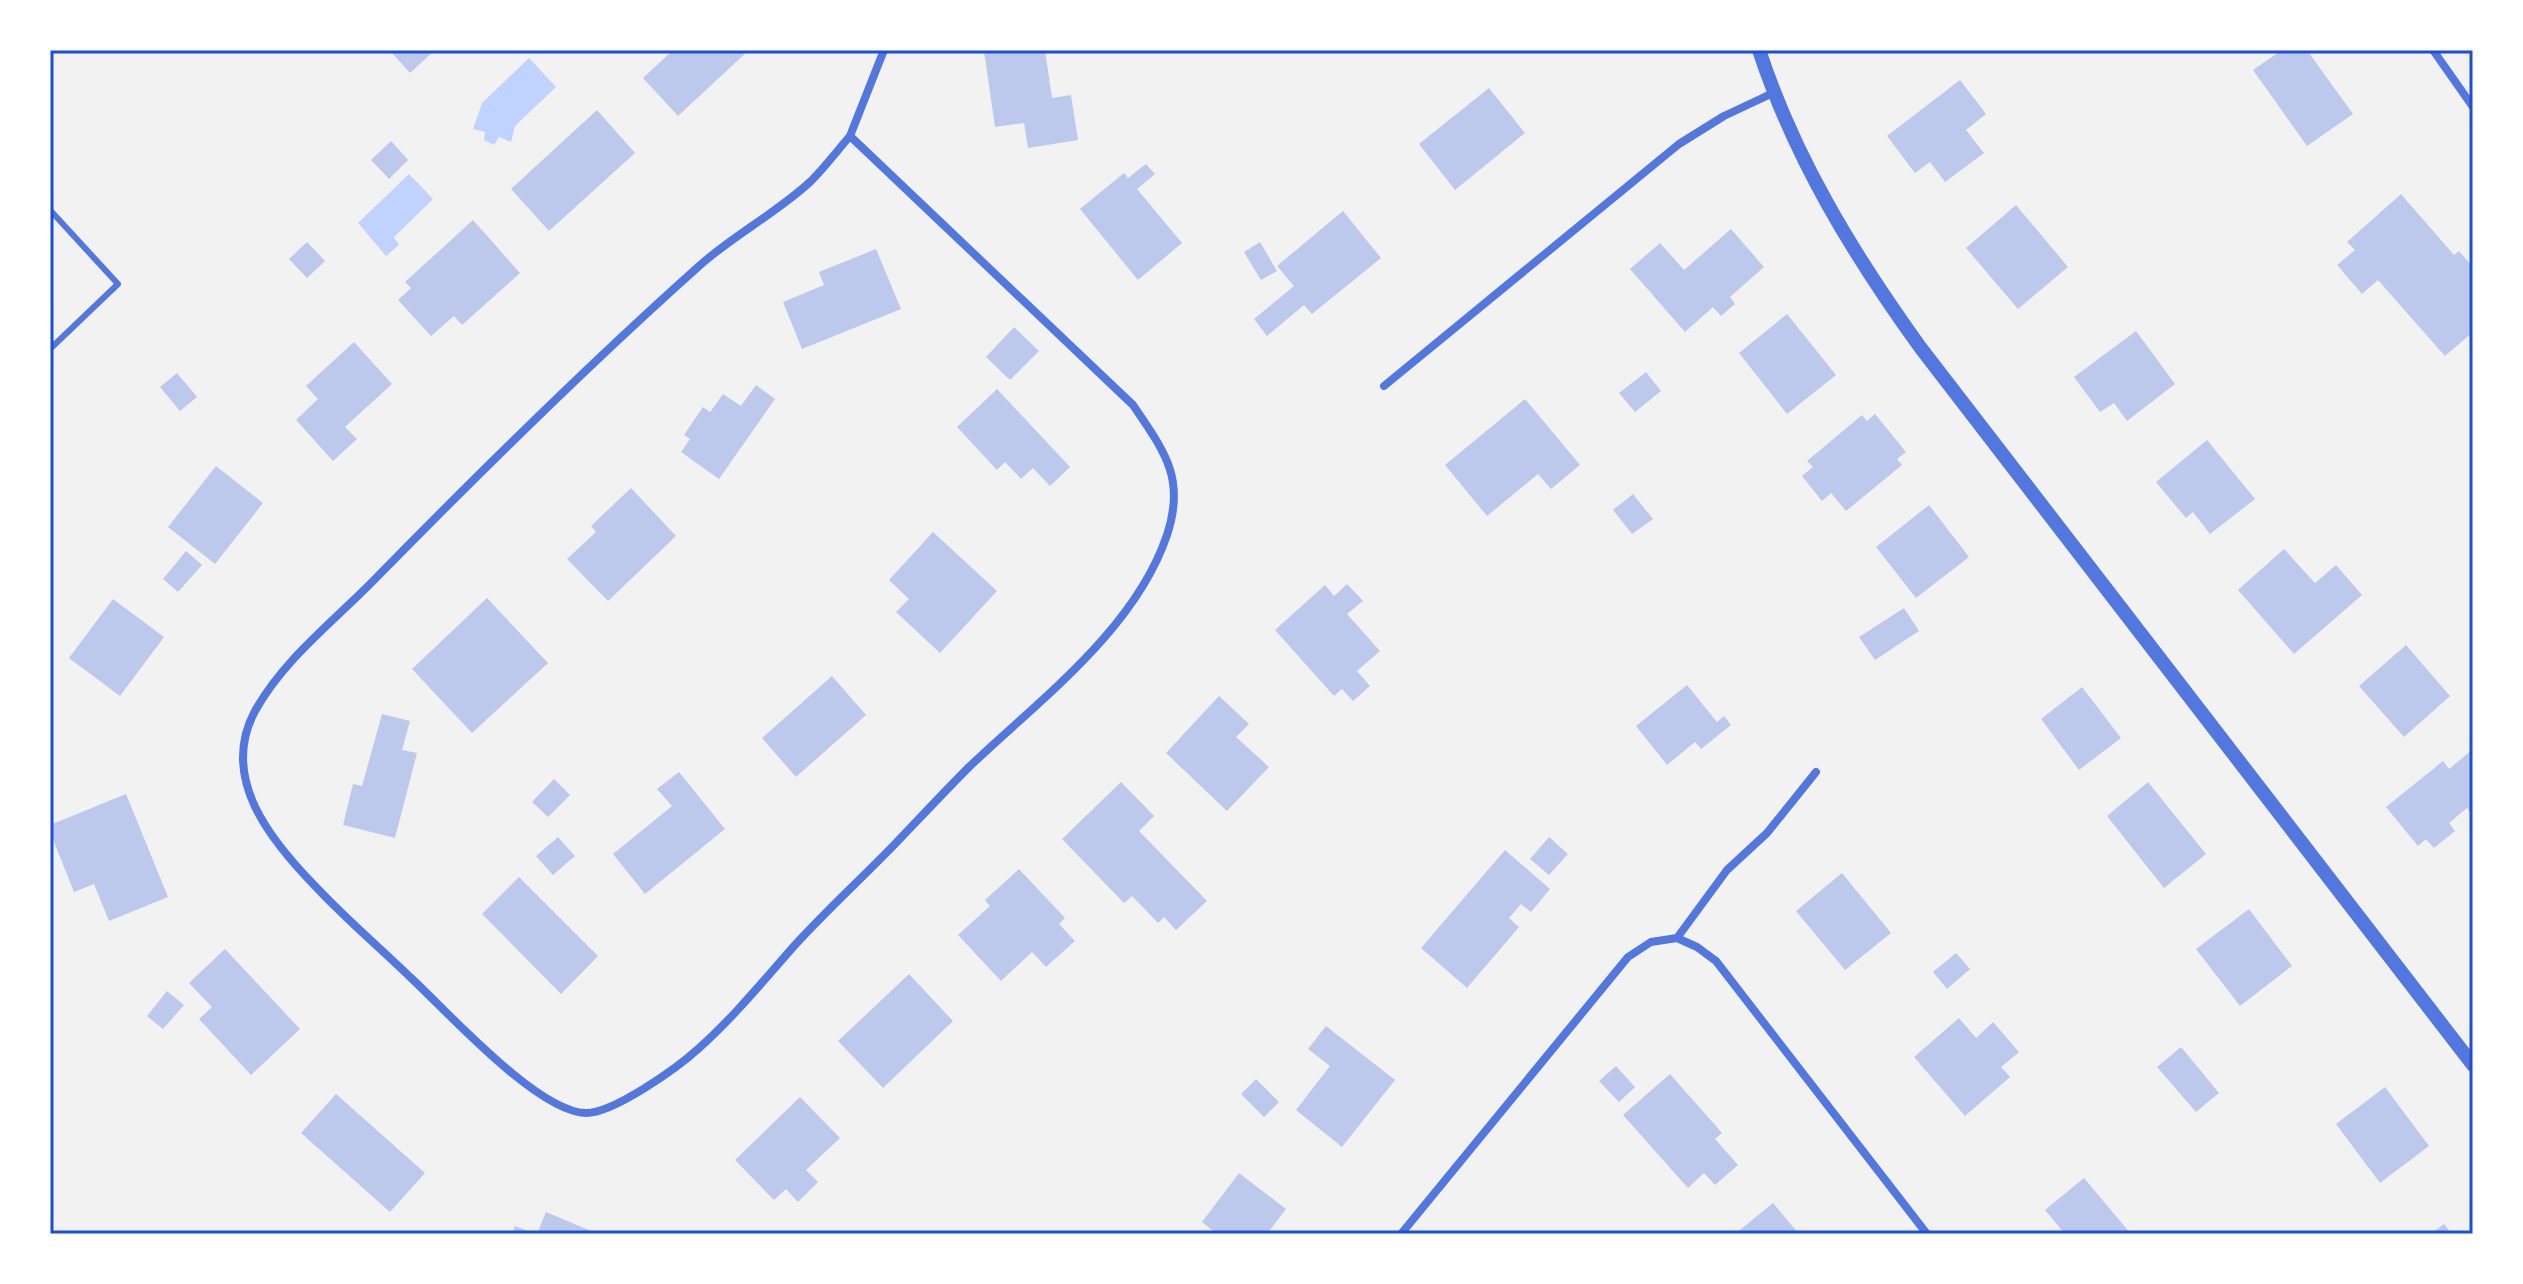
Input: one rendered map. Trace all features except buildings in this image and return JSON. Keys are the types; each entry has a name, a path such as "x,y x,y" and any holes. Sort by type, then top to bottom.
{"street":[{"path":"850,136 1133,405 1166,456 1175,482 1175,508 1167,535 1157,561 1138,593 1091,650 1053,691 971,766 697,1050 637,1093 603,1109 586,1113 562,1107 516,1076 480,1046 341,913 285,853 264,827 250,798 245,778 244,739 261,702 296,656 632,327 704,261 809,183 850,136 884,50"},
{"path":"1759,50 1773,93 1805,165 1881,292 1920,347 2473,1065"},
{"path":"2433,50 2473,107"},
{"path":"1384,386 1679,144 1724,116 1773,93"},
{"path":"1677,938 1727,870 1767,833 1816,772"},
{"path":"1401,1234 1628,957 1651,942 1677,938 1697,947 1716,961 1927,1234"}],"lane":[{"path":"50,210 118,284 50,349"}],"water":[{"path":"529,58 556,87 515,126 511,142 499,137 494,145 484,140 485,132 473,129 482,103"},
{"path":"409,174 433,199 394,237 399,245 386,256 358,223"}]}
